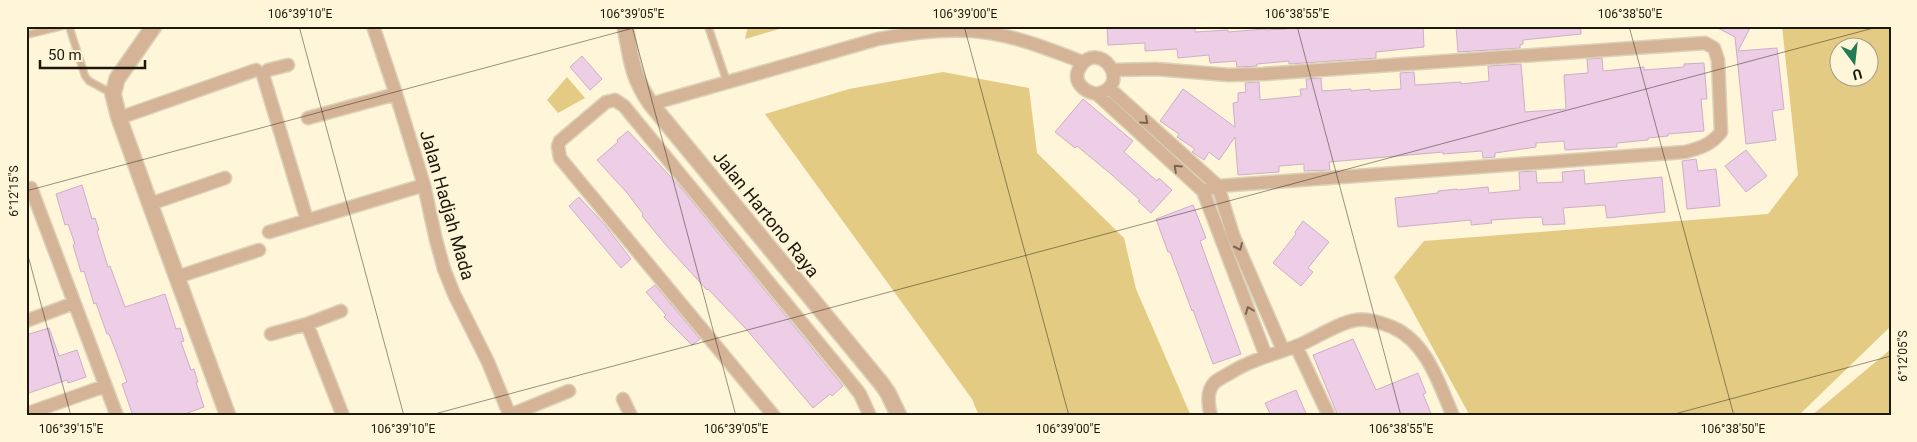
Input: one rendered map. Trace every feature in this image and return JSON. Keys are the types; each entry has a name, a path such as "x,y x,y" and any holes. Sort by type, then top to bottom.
{"street":[{"path":"154,26 117,79 114,94 119,118 228,416"},
{"name":"Jalan Hadjah Mada","path":"373,26 424,185 444,269 454,294 488,362 510,416"},
{"name":"Jalan Hartono Raya","path":"625,26 631,62 639,86 651,104 881,383 899,416"},
{"path":"651,104 869,41 909,33 971,31 990,33 1021,40 1083,62"},
{"path":"1113,70 1156,69 1229,75 1263,74 1705,43 1714,48 1718,60 1721,132 1714,142 1685,152 1218,186 1203,192"},
{"path":"1091,58 1100,58 1108,62 1113,70 1113,80 1109,88 1097,94 1088,93 1080,87 1077,78 1078,70 1083,62 1091,58"},
{"path":"288,65 268,70 264,75 307,220"},
{"path":"119,118 256,70"},
{"path":"1109,88 1218,186 1233,235 1283,350"},
{"path":"308,118 396,94"},
{"path":"1097,94 1203,192 1266,356"},
{"path":"774,416 560,158 558,146 560,141 606,102 615,100 624,106 853,385 860,394 870,416"},
{"path":"150,204 225,178"},
{"path":"269,232 424,185"},
{"path":"31,188 117,416"},
{"path":"177,277 259,250"},
{"path":"26,321 74,303"},
{"path":"271,334 307,324 341,311"},
{"path":"1211,416 1208,404 1210,392 1214,384 1245,364 1296,346 1355,320 1373,321 1393,327 1420,347 1453,416"},
{"path":"307,324 343,416"},
{"path":"1296,346 1329,416"},
{"path":"26,414 105,386"},
{"path":"510,416 568,391"},
{"path":"623,399 631,416"}],"lane":[{"path":"26,35 63,26"},
{"path":"69,26 85,76 89,81 114,94"},
{"path":"708,26 727,82"}],"shaded area":[{"path":"748,26 790,26 745,39"},
{"path":"1782,26 1891,26 1891,326 1798,416 1470,416 1394,277 1424,241 1768,214 1798,175"},
{"path":"943,72 1029,88 1037,153 1124,238 1136,289 1191,416 979,416 972,399 765,114 849,89"},
{"path":"567,77 585,98 558,113 547,100"},
{"path":"1891,349 1891,416 1811,416"}],"building":[{"path":"1107,26 1195,26 1195,32 1228,30 1228,32 1287,29 1287,26 1423,26 1424,47 1376,52 1376,58 1289,64 1289,61 1237,67 1236,61 1210,63 1209,55 1178,58 1177,49 1145,51 1145,43 1108,45"},
{"path":"1456,26 1581,26 1581,34 1523,40 1520,48 1458,52"},
{"path":"1714,26 1751,26 1738,51 1777,48 1784,109 1772,111 1776,140 1746,144 1735,37"},
{"path":"582,56 602,79 590,90 570,67"},
{"path":"1602,58 1603,71 1644,67 1644,70 1684,67 1684,64 1704,63 1707,99 1701,99 1704,131 1668,134 1668,136 1648,138 1648,140 1617,143 1617,147 1565,150 1564,141 1536,143 1536,147 1495,153 1495,157 1483,158 1482,151 1443,154 1443,152 1329,162 1330,170 1304,171 1304,164 1279,166 1279,172 1238,175 1235,137 1219,160 1209,152 1204,160 1192,152 1195,149 1177,137 1179,134 1160,121 1183,89 1235,127 1233,103 1238,102 1238,93 1246,92 1245,83 1259,82 1260,100 1301,96 1300,89 1307,89 1306,79 1321,78 1322,91 1401,89 1400,73 1414,72 1415,85 1461,82 1461,84 1489,81 1488,66 1521,64 1525,112 1566,109 1564,75 1588,73 1587,59"},
{"path":"1083,99 1133,141 1124,152 1157,181 1159,178 1172,190 1151,213 1138,201 1140,200 1112,175 1077,146 1075,148 1055,132"},
{"path":"628,131 682,189 843,386 832,396 830,394 813,408 747,330 665,244 642,216 643,214 628,194 597,160"},
{"path":"1746,150 1767,176 1746,192 1725,166"},
{"path":"1696,159 1698,171 1716,169 1720,206 1687,209 1682,161"},
{"path":"1584,170 1585,184 1662,177 1665,212 1607,218 1605,205 1563,208 1565,224 1543,225 1542,217 1491,220 1492,223 1471,225 1471,220 1398,227 1395,198 1438,193 1438,191 1488,187 1489,193 1520,190 1519,172 1536,171 1537,183 1563,182 1562,172"},
{"path":"82,185 92,219 95,218 99,230 97,231 108,267 110,266 125,307 165,294 176,329 180,328 184,341 181,342 191,370 194,369 204,407 179,416 133,416 122,384 127,382 96,303 94,304 84,271 81,272 73,245 75,244 68,224 65,225 56,194"},
{"path":"579,197 605,225 631,259 621,268 569,206"},
{"path":"1193,205 1206,238 1200,241 1241,354 1213,364 1156,219"},
{"path":"1303,221 1329,242 1308,268 1313,272 1301,286 1273,263 1296,234 1295,232"},
{"path":"655,285 700,339 692,345 664,317 666,315 646,292"},
{"path":"49,328 59,356 77,350 86,377 68,383 67,380 26,394 26,335"},
{"path":"1353,339 1376,390 1418,373 1426,393 1423,394 1432,416 1338,416 1313,355"},
{"path":"1296,390 1307,416 1271,416 1265,403"}]}
